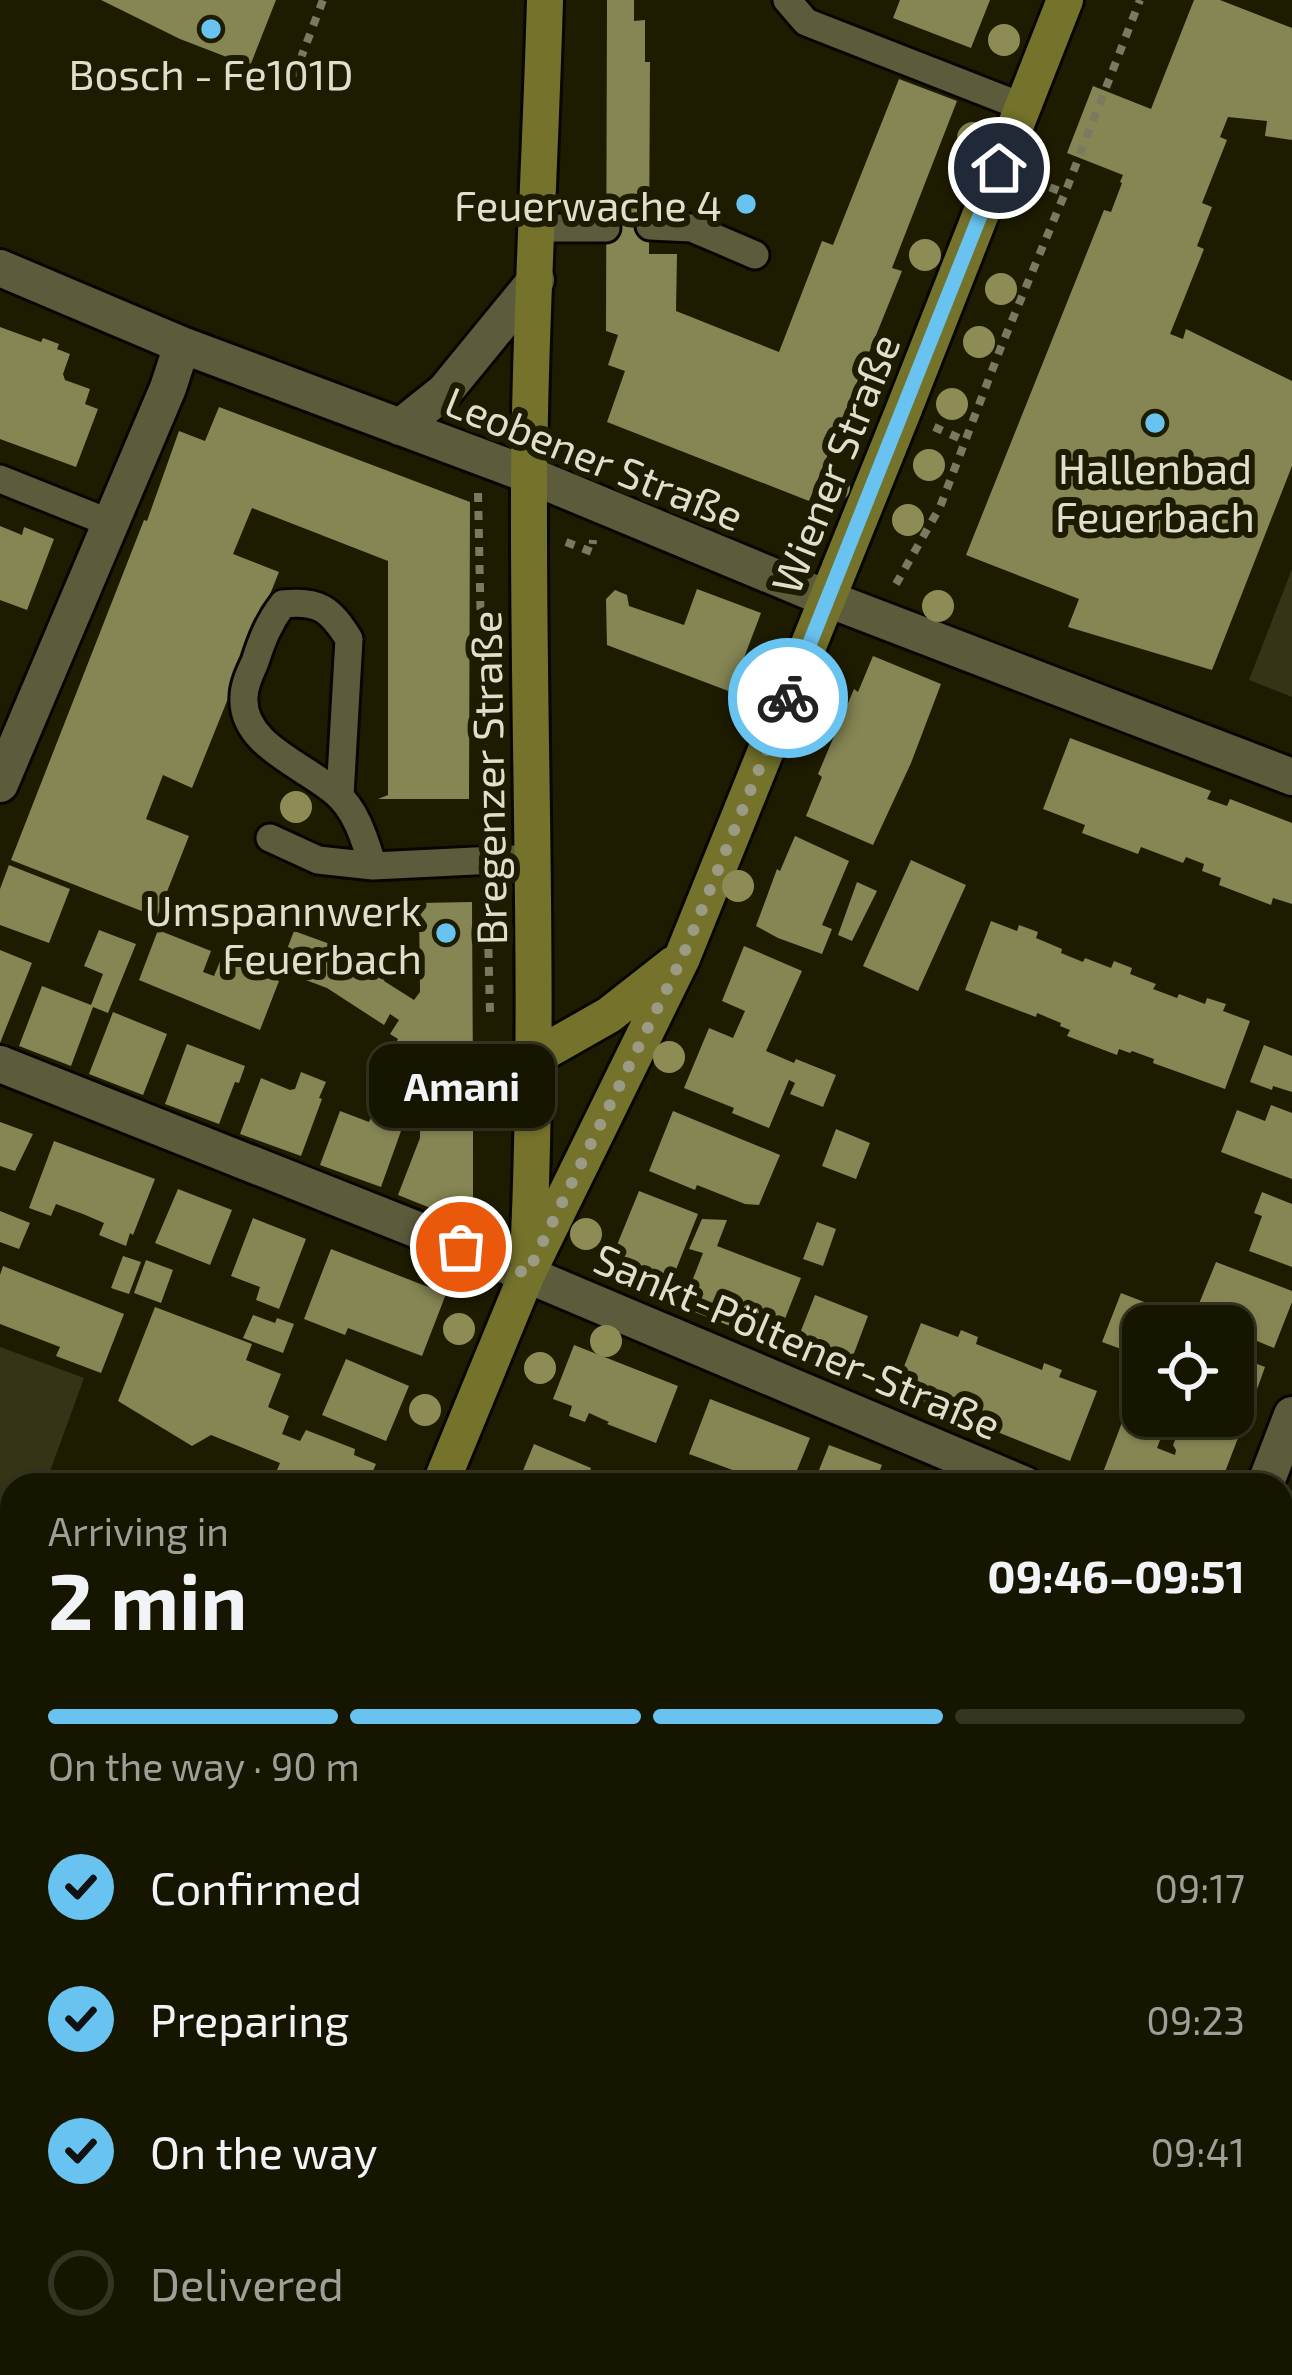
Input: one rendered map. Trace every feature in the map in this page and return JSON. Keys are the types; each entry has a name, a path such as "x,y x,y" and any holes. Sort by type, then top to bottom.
{"street":[{"name":"Bregenzer Straße","path":"527,1274 535,1057 529,475 545,0"},
{"name":"Wiener Straße","path":"445,1473 527,1274 682,958 1065,0"},
{"name":"Leobener Straße","path":"0,268 182,345 529,475 828,599 1292,777"},
{"path":"400,427 445,391 536,280"},
{"path":"0,784 182,345"},
{"name":"Wiener Straße","path":"535,1057 609,1015 682,958"},
{"name":"Sankt-Pöltener-Straße","path":"0,1064 527,1274 997,1473"},
{"path":"1269,1473 1292,1415"}],"lane":[{"path":"787,0 806,22 1023,107"},
{"path":"650,226 692,228 755,256"},
{"path":"538,228 606,228"},
{"path":"0,479 110,524"},
{"path":"340,795 350,639 336,617 310,601 283,604 269,622 244,691 249,723 262,740 340,795 362,830 374,866"},
{"path":"270,838 318,860 374,866 535,858"}],"path":[{"path":"294,76 323,0"},
{"path":"877,617 940,507 1139,0"}],"shaded area":[{"path":"1292,569 1292,697 1249,680"},
{"path":"0,1347 84,1378 49,1473 0,1473"}],"building":[{"name":"Bosch - Fe101D","path":"101,0 276,0 250,66 180,39"},
{"path":"607,0 634,0 634,21 645,20 645,62 650,62 649,254 677,254 676,311 779,352 822,241 833,245 899,79 957,101 892,268 902,271 809,501 607,422 625,371 608,365 618,335 606,331"},
{"path":"900,0 990,0 971,48 893,18"},
{"name":"Hallenbad Feuerbach","path":"1194,0 1220,0 1292,28 1292,140 1265,136 1267,121 1228,117 1220,137 1227,140 1202,203 1212,207 1197,246 1204,249 1170,334 1183,339 1186,329 1292,381 1292,466 1212,670 1068,627 1079,599 966,555 1104,210 1111,212 1122,183 1123,175 1067,153 1093,86 1151,109"},
{"path":"0,327 59,344 57,349 70,354 65,380 90,389 85,404 98,409 76,467 0,439"},
{"path":"219,407 470,502 469,799 378,799 388,795 388,561 252,508 233,554 279,572 192,788 163,775 146,819 189,836 157,917 11,860 179,431 205,441"},
{"path":"0,526 22,535 24,527 54,539 27,610 0,600"},
{"path":"697,589 761,613 731,692 607,645 606,599 615,590 627,595 629,606 684,625"},
{"path":"873,656 941,684 873,845 806,816 822,777 818,774"},
{"path":"1070,738 1211,791 1207,799 1227,806 1230,799 1292,823 1292,904 1273,898 1271,905 1219,885 1221,878 1202,871 1204,864 1186,857 1183,863 1141,847 1138,854 1082,833 1085,825 1043,809"},
{"path":"795,836 849,861 822,925 832,929 822,954 756,926"},
{"path":"911,860 966,885 918,991 863,966"},
{"path":"9,865 70,889 49,943 0,925 0,889"},
{"path":"857,882 877,891 852,941 838,935"},
{"path":"472,902 473,1085 460,1086 395,1044 398,1039 390,1034 399,1020 390,1014 384,1025 327,988 279,970 294,931 341,948 414,1000 420,992 419,903"},
{"path":"991,921 1017,931 1019,925 1038,932 1036,938 1083,962 1085,958 1111,968 1114,961 1132,968 1130,974 1177,998 1179,994 1205,1004 1207,998 1226,1004 1223,1011 1250,1021 1225,1089 1132,1051 1119,1049 1117,1055 1067,1036 1070,1030 1061,1023 965,990"},
{"path":"99,930 136,944 108,1013 93,1007 71,1066 19,1046 42,986 91,1005 103,974 84,966"},
{"path":"158,930 211,951 203,972 214,976 221,959 279,981 260,1030 139,980"},
{"path":"744,946 802,971 766,1051 836,1075 823,1107 790,1094 795,1083 789,1080 769,1128 684,1088 709,1028 733,1038 745,1011 722,1001"},
{"path":"0,950 32,963 0,1043"},
{"path":"113,1012 167,1034 143,1095 89,1074"},
{"path":"187,1044 245,1066 219,1124 165,1104"},
{"path":"1264,1045 1292,1056 1292,1092 1250,1082"},
{"path":"301,1072 326,1082 301,1156 240,1134 261,1078 290,1090 295,1089"},
{"path":"1271,1105 1292,1113 1292,1179 1221,1152 1237,1110 1265,1121"},
{"path":"376,1106 400,1115 395,1129 401,1131 381,1187 320,1165 340,1111 369,1122"},
{"path":"420,1110 457,1111 457,1126 473,1126 473,1216 463,1221 398,1195 420,1138"},
{"path":"673,1111 780,1155 759,1205 697,1185 695,1190 649,1171"},
{"path":"0,1122 33,1134 15,1171 0,1166"},
{"path":"836,1129 870,1143 856,1179 822,1166"},
{"path":"54,1141 155,1179 126,1246 99,1235 104,1223 83,1214 56,1204 51,1216 29,1208"},
{"path":"178,1189 232,1210 210,1265 155,1243"},
{"path":"639,1191 698,1214 664,1300 613,1279 608,1267"},
{"path":"1262,1192 1292,1204 1292,1267 1249,1251 1262,1216 1254,1213"},
{"path":"0,1211 30,1223 19,1249 0,1242"},
{"path":"253,1218 306,1239 279,1309 256,1300 260,1287 231,1276"},
{"path":"702,1219 727,1220 717,1246 801,1278 775,1344 682,1307 703,1253 689,1249"},
{"path":"817,1222 836,1229 823,1266 803,1259"},
{"path":"331,1249 446,1294 422,1356 348,1328 345,1335 304,1319"},
{"path":"123,1256 141,1262 129,1294 111,1288"},
{"path":"146,1260 173,1270 161,1303 134,1293"},
{"path":"1216,1262 1292,1291 1274,1348 1254,1340 1254,1305 1198,1305"},
{"path":"3,1266 124,1314 101,1373 56,1356 60,1347 0,1324"},
{"path":"1121,1293 1152,1305 1122,1305 1122,1349 1102,1342"},
{"path":"815,1295 868,1316 847,1372 793,1351"},
{"path":"155,1307 252,1344 246,1360 281,1374 268,1407 289,1416 282,1434 300,1441 306,1430 355,1449 354,1455 376,1464 372,1473 276,1473 280,1463 211,1435 192,1446 118,1401"},
{"path":"253,1315 294,1324 283,1353 243,1338"},
{"path":"921,1323 958,1337 961,1330 978,1337 976,1344 1042,1370 1044,1363 1062,1370 1059,1377 1097,1391 1070,1461 969,1417 894,1392"},
{"path":"574,1345 678,1386 656,1443 589,1413 585,1422 569,1416 572,1406 553,1399"},
{"path":"346,1359 409,1386 386,1441 322,1415"},
{"path":"1254,1363 1265,1367 1254,1398"},
{"path":"710,1399 810,1438 796,1473 738,1473 689,1454"},
{"path":"1122,1423 1122,1437 1161,1437 1157,1448 1175,1455 1176,1437 1238,1438 1225,1473 1103,1473"},
{"path":"534,1444 591,1468 589,1473 522,1473"},
{"path":"829,1445 882,1465 879,1473 818,1473"}],"way so far":[{"path":"461,1247 527,1274 682,958 788,698"}],"place":[{"name":"Bosch - Fe101D","path":"211,29"},
{"name":"Feuerwache 4","path":"746,204"},
{"name":"Hallenbad Feuerbach","path":"1155,423"},
{"name":"Umspannwerk Feuerbach","path":"446,933"},
{"name":"Amani","path":"461,1247"}],"route":[{"path":"788,698 999,168"}]}
